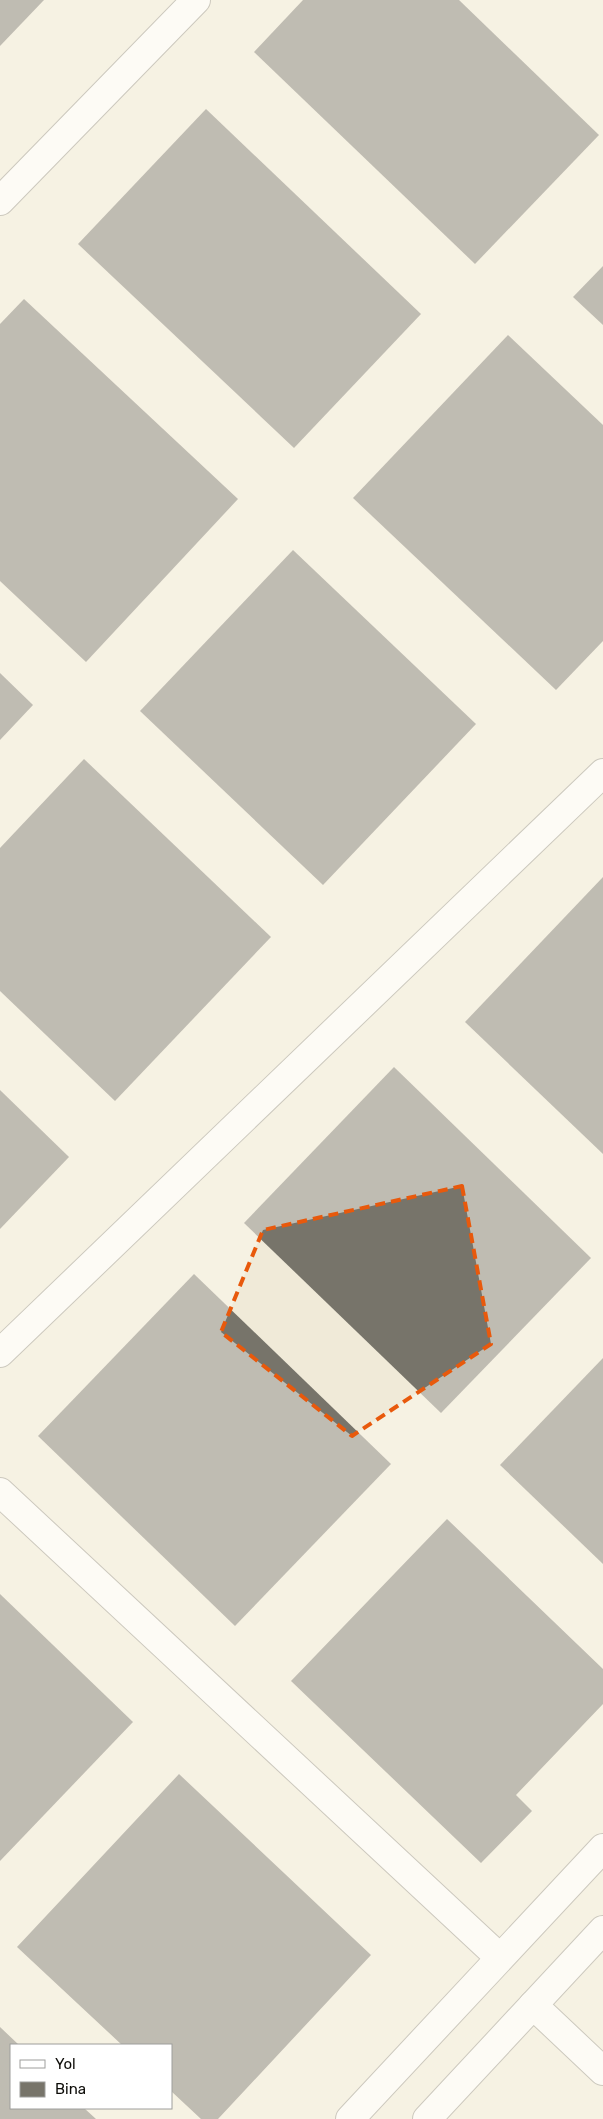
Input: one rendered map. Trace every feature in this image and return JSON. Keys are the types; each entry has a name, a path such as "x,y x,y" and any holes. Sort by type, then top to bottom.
{"street":[{"path":"0,201 196,0"},
{"path":"0,1353 603,773"},
{"path":"0,1492 500,1957"},
{"path":"350,2119 603,1848"},
{"path":"427,2119 603,1930"},
{"path":"533,2005 603,2071"}],"highlighted area":[{"path":"462,1186 491,1344 352,1436 221,1332 263,1230"}],"shaded area":[{"path":"0,0 603,0 603,2119 0,2119"}],"building":[{"path":"0,0 44,0 0,46"},
{"path":"303,0 459,0 599,135 475,264 254,52"},
{"path":"206,109 421,314 294,448 78,244"},
{"path":"603,266 603,325 573,297"},
{"path":"24,299 238,499 86,662 0,581 0,324"},
{"path":"508,335 603,425 603,641 556,690 353,498"},
{"path":"293,550 476,724 323,885 140,711"},
{"path":"0,673 33,705 0,740"},
{"path":"84,759 271,937 115,1101 0,991 0,848"},
{"path":"603,877 603,1154 465,1022"},
{"path":"394,1067 591,1258 441,1413 244,1223"},
{"path":"0,1090 69,1157 0,1229"},
{"path":"194,1274 391,1464 235,1626 38,1436"},
{"path":"603,1358 603,1564 500,1465"},
{"path":"447,1519 603,1669 603,1704 516,1795 532,1811 481,1863 291,1681"},
{"path":"0,1594 133,1722 0,1861"},
{"path":"179,1774 371,1955 218,2119 201,2119 172,2092 172,2044 121,2044 17,1947"},
{"path":"0,2027 18,2044 10,2044 10,2109 85,2109 96,2119 0,2119"}]}
